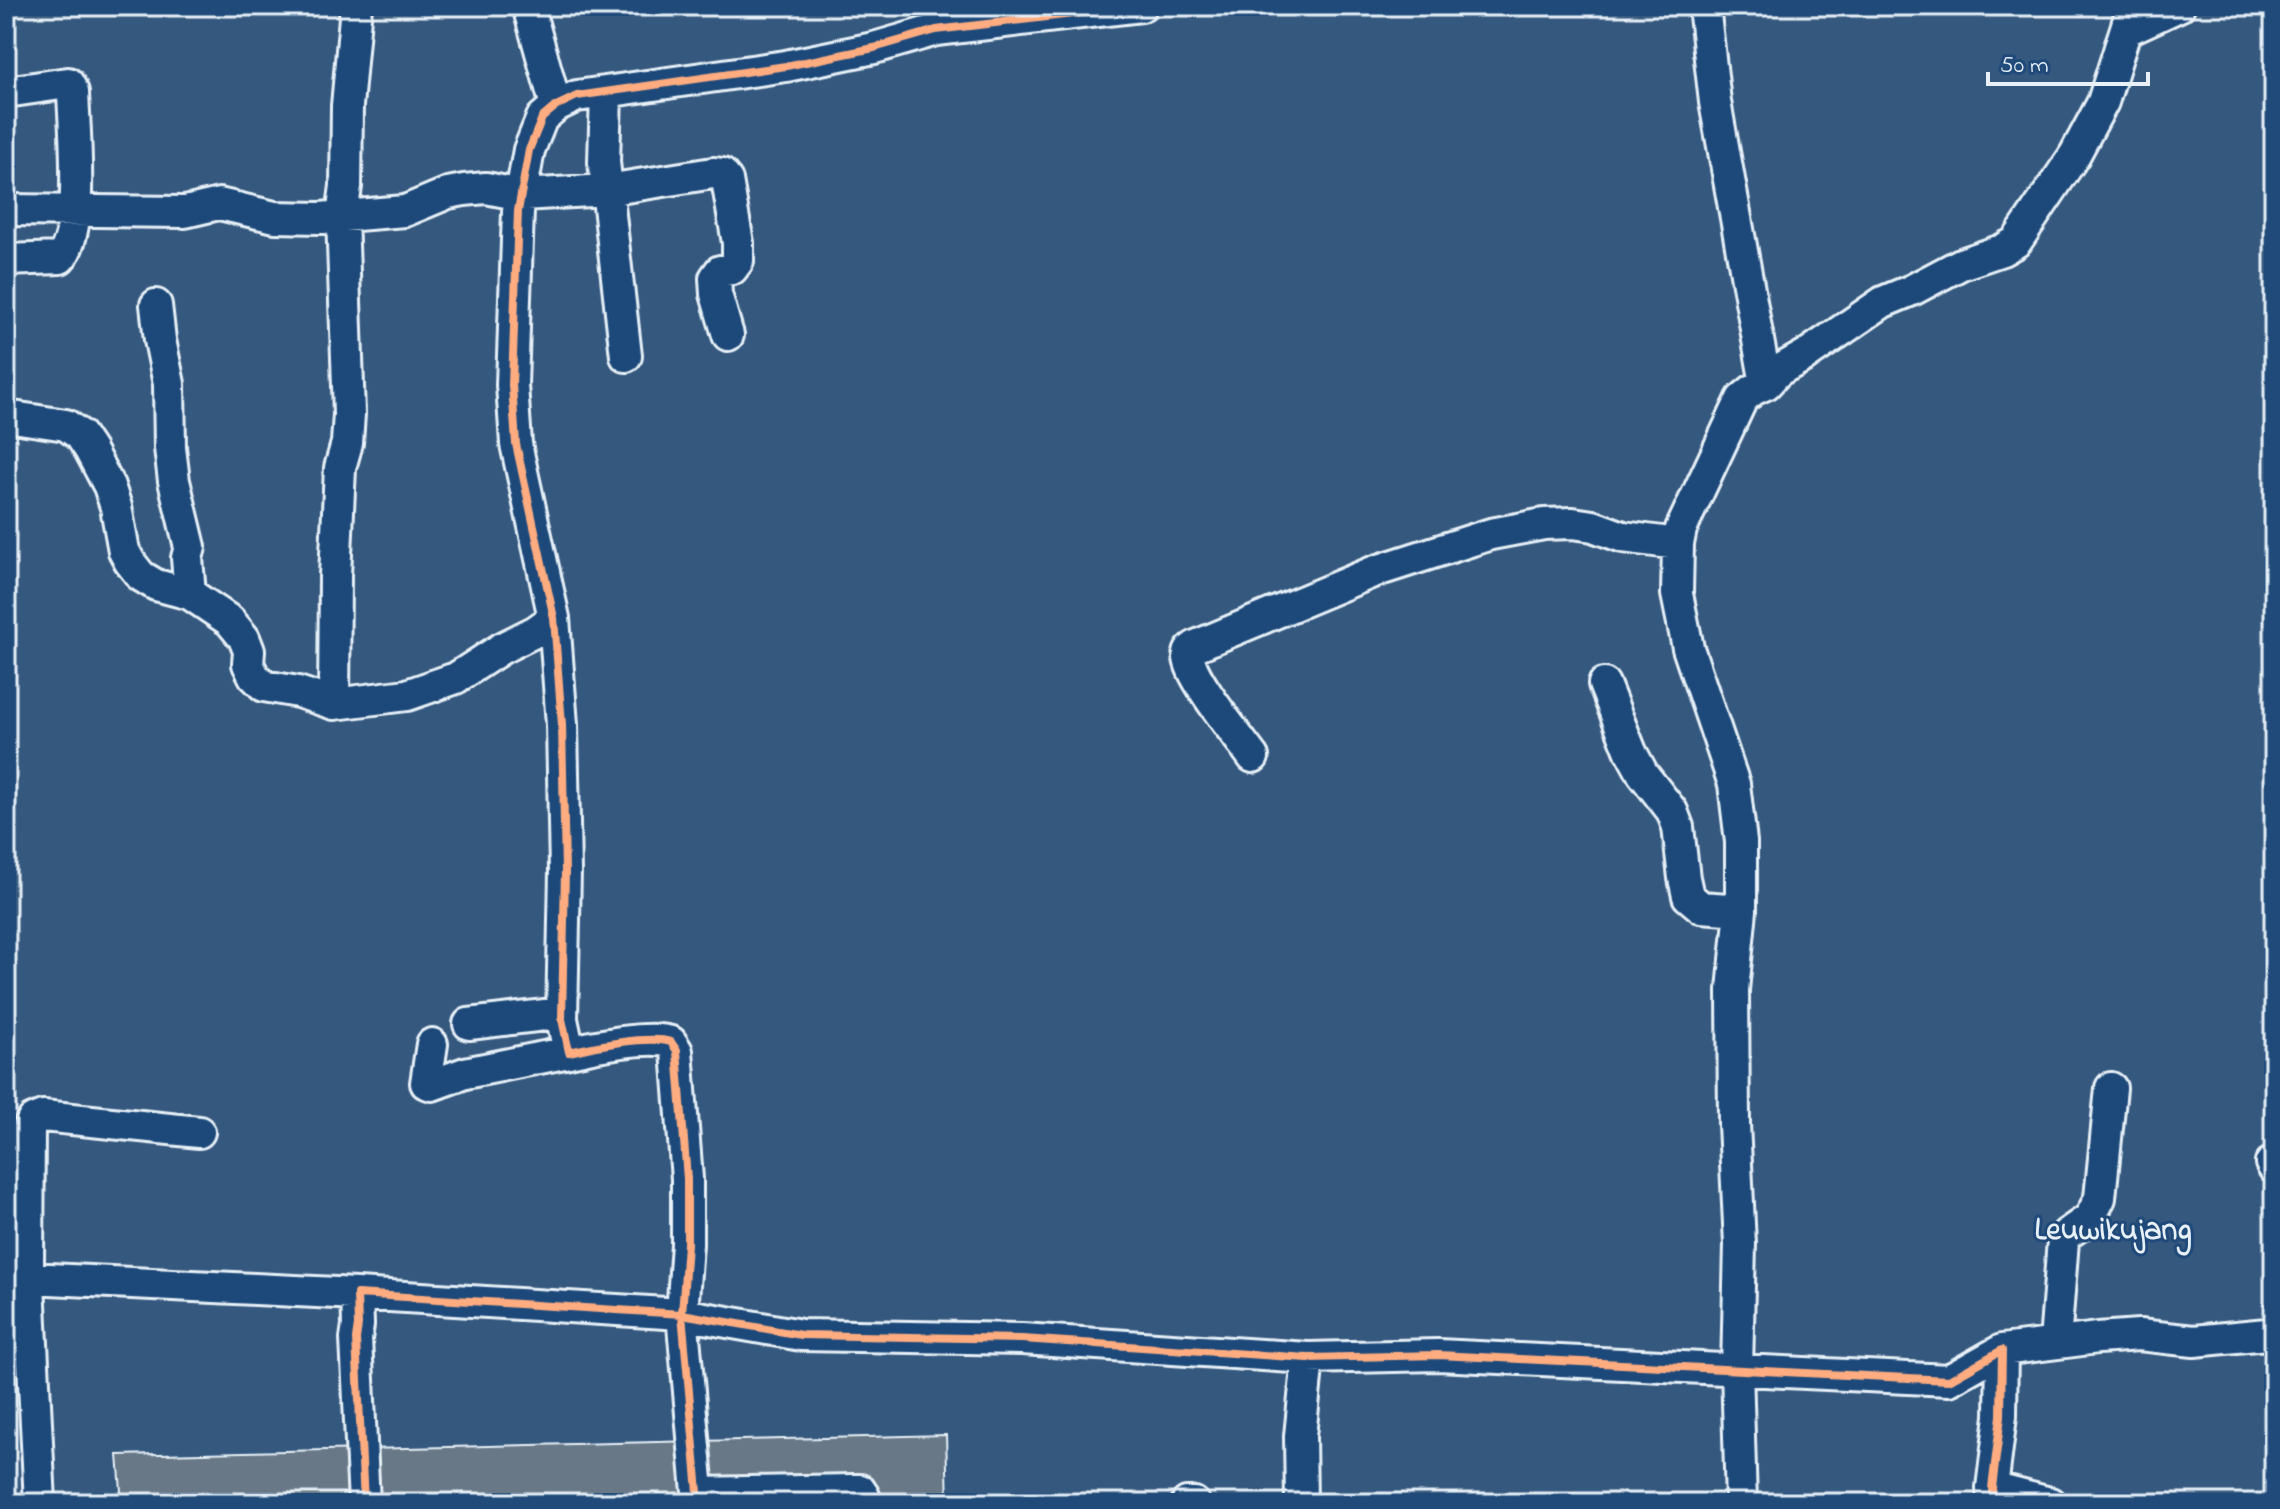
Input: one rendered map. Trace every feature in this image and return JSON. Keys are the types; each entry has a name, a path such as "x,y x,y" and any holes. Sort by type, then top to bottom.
{"street":[{"path":"334,704 340,468 347,443 349,414 342,216 356,6"},
{"path":"528,6 556,106"},
{"path":"569,1052 562,1000 565,871 562,725 554,618 516,444 512,385 518,211 529,150 542,118 556,106 577,96 786,66 874,48 936,30 1141,6"},
{"path":"1704,6 1754,392"},
{"path":"1741,1503 1737,1369 1740,1244 1734,1124 1733,990 1741,910 1741,842 1734,784 1688,648 1677,594 1680,537 1754,392 1778,371 1883,302 1961,264 2016,242 2074,156 2103,102 2130,18 2179,6"},
{"path":"6,92 71,85 76,210 70,241 66,253 60,258 6,260"},
{"path":"606,93 604,162 626,356"},
{"path":"6,210 185,212 219,204 275,217 320,218 405,211 448,193 464,190 486,188 522,195 607,190 722,174 727,180 738,243 738,261 732,269 720,271 715,278 716,294 728,335"},
{"path":"156,305 169,384 174,481 190,547 187,558 190,594"},
{"path":"6,416 66,425 80,435 109,486 124,551 130,562 141,576 156,585 190,594 230,621 244,638 249,651 248,664 264,686 298,692 334,704 407,695 456,678 554,618"},
{"path":"1253,757 1194,674 1189,654 1198,645 1373,572 1491,534 1544,524 1573,523 1593,526 1623,537 1680,537"},
{"path":"1604,684 1631,752 1643,774 1672,811 1678,827 1688,896 1701,907 1741,910"},
{"path":"469,1024 562,1000"},
{"path":"432,1044 426,1076 426,1083 432,1085 465,1073 569,1052 621,1043 662,1039 671,1042 677,1051 687,1179 682,1314 699,1498 860,1490 864,1503"},
{"path":"2055,1343 2063,1240 2090,1218 2100,1198 2111,1088"},
{"path":"40,1503 29,1278 29,1127 33,1120 43,1116 199,1132"},
{"path":"29,1278 682,1314 801,1335 1022,1339 1308,1358 1438,1355 1949,1380 2002,1350 2139,1335 2194,1341 2267,1334"},
{"path":"357,1294 356,1339 364,1503"},
{"path":"2002,1350 2001,1416 1992,1495 2050,1503"},
{"path":"1301,1503 1300,1436 1308,1358"},
{"path":"1187,1503 1194,1503"}],"building":[{"path":"946,1435 948,1503 122,1503 118,1455"}],"cycle path":[{"path":"699,1503 682,1314 687,1244 687,1179 677,1051 671,1042 649,1040 606,1044 569,1052 562,1019 565,871 562,725 554,618 516,444 512,385 518,211 529,150 542,118 556,106 577,96 786,66 874,48 936,30 1141,6"},
{"path":"364,1503 356,1339 357,1294 682,1314 801,1335 1022,1339 1308,1358 1438,1355 1949,1380 2002,1350 2001,1416 1993,1503"}],"district":[{"name":"Leuwikujang","path":"2113,1231"}]}
